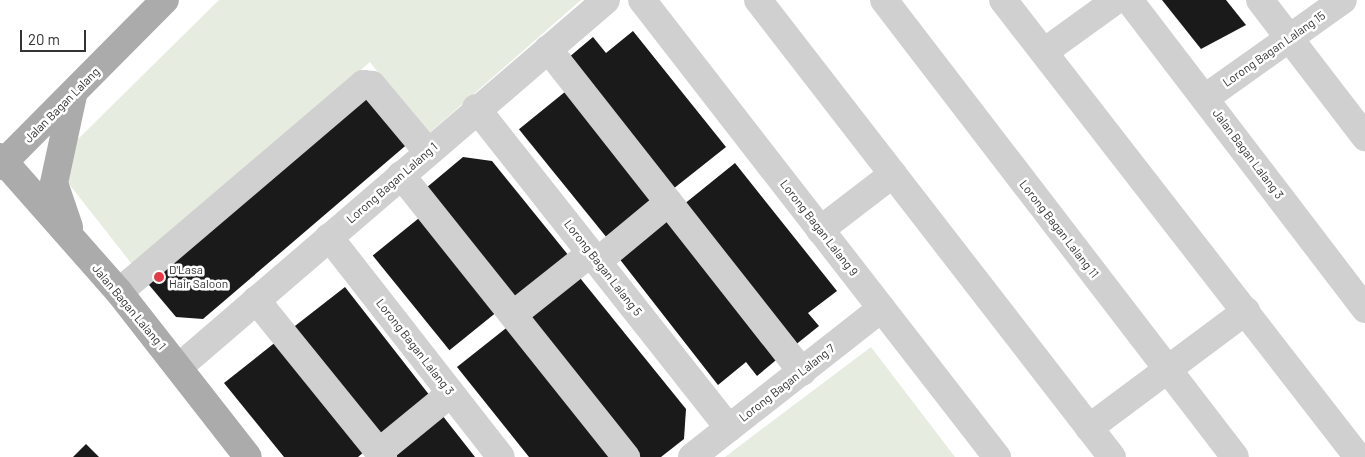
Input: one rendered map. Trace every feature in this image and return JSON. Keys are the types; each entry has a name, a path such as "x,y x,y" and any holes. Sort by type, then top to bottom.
{"main road":[{"name":"Jalan Bagan Lalang","path":"1,162 73,94 165,0"},
{"path":"73,94 54,183 75,242"},
{"name":"Jalan Bagan Lalang 1","path":"1,162 118,292 248,457"}],"street":[{"name":"Lorong Bagan Lalang 1","path":"178,367 428,152 476,108 606,0"},
{"name":"Lorong Bagan Lalang 9","path":"642,0 997,457"},
{"path":"758,0 1112,457"},
{"name":"Lorong Bagan Lalang 11","path":"884,0 1235,457"},
{"path":"1004,0 1358,457"},
{"path":"1044,52 1116,0"},
{"name":"Jalan Bagan Lalang 3","path":"1129,0 1365,309"},
{"path":"1260,0 1365,137"},
{"name":"Lorong Bagan Lalang 15","path":"1205,98 1343,0"},
{"path":"548,49 802,372"},
{"path":"118,292 363,84 372,85 428,152"},
{"name":"Lorong Bagan Lalang 5","path":"476,108 729,428"},
{"path":"820,230 893,174"},
{"path":"401,175 514,314 626,457"},
{"path":"514,314 669,202"},
{"name":"Lorong Bagan Lalang 3","path":"329,237 501,457"},
{"path":"256,300 381,454 451,393"},
{"name":"Lorong Bagan Lalang 7","path":"692,457 882,308"},
{"path":"1089,428 1166,368 1246,311"}],"shaded area":[{"path":"219,0 581,0 427,135 370,62 135,268 69,184 67,168 74,143"},
{"path":"871,347 955,457 725,457"}],"building":[{"path":"1162,0 1226,0 1246,25 1201,49"},
{"path":"633,31 726,147 673,189 568,58 593,37 606,53"},
{"path":"571,87 660,197 608,240 519,129"},
{"path":"359,95 372,95 411,141 203,319 176,317 144,279"},
{"path":"463,157 492,161 569,256 517,299 426,188"},
{"path":"735,163 837,291 808,313 819,326 794,346 683,205"},
{"path":"424,214 501,309 449,350 373,256"},
{"path":"671,215 781,356 757,376 746,362 718,385 618,257"},
{"path":"576,273 686,409 684,439 661,457 637,457 524,316"},
{"path":"345,287 432,399 379,441 291,329"},
{"path":"510,325 617,457 529,457 457,367"},
{"path":"277,341 365,451 358,457 284,457 224,383"},
{"path":"442,415 475,457 389,457"},
{"path":"86,444 99,457 73,457"}],"place":[{"name":"D'Lasa Hair Saloon","path":"159,277"}]}
